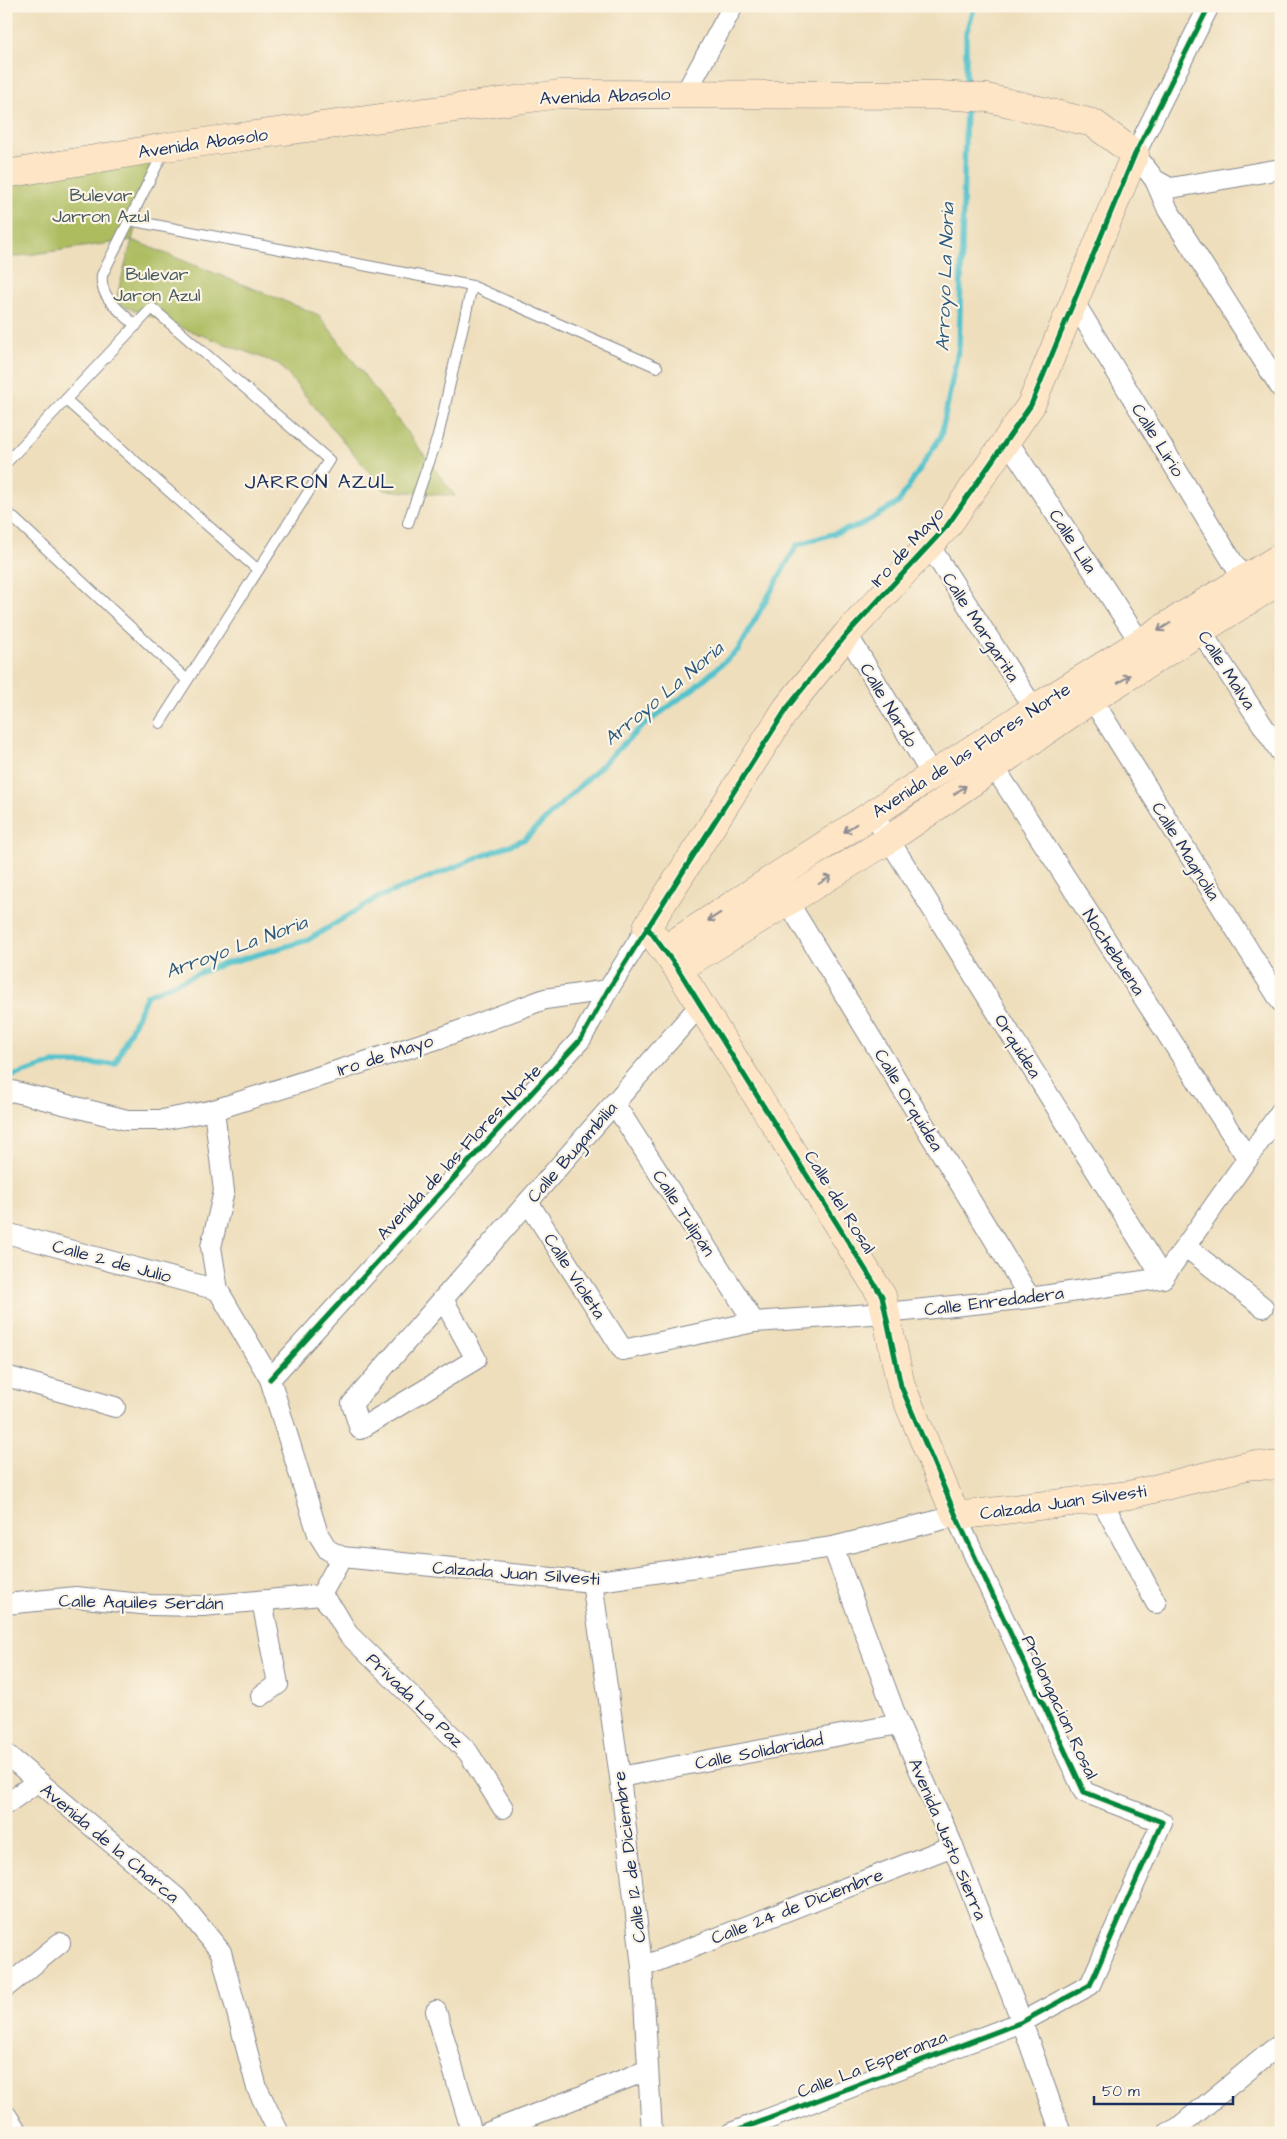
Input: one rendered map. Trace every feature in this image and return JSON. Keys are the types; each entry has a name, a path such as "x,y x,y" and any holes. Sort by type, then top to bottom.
{"street":[{"path":"685,94 733,6"},
{"path":"1209,6 1135,154 1163,184 1251,330 1281,388"},
{"name":"Avenida Abasolo","path":"6,174 166,147 560,94 939,95 988,98 1093,123 1135,154"},
{"name":"1ro de Mayo","path":"647,927 787,708 847,634 947,526 1031,405 1135,154"},
{"path":"1163,184 1281,169"},
{"name":"Calle Lirio","path":"1074,302 1243,579"},
{"path":"1251,330 1281,366"},
{"name":"Calle Lila","path":"1007,440 1140,642"},
{"name":"Calle Margarita","path":"928,546 1034,710"},
{"name":"Avenida de las Flores Norte","path":"672,959 872,814 932,775 987,755 1092,699 1196,620 1243,579 1281,557"},
{"name":"Avenida de las Flores Norte","path":"672,959 788,902 888,840 987,755 1034,710 1140,642 1196,620 1281,580"},
{"name":"Calle Malva","path":"1196,620 1279,746"},
{"name":"Calle Nardo","path":"847,634 932,775"},
{"name":"Calle Magnolia","path":"1092,699 1281,1002"},
{"name":"Nochebuena","path":"987,755 1248,1159"},
{"name":"Orquídea","path":"872,814 1163,1278"},
{"name":"Calle Orquídea","path":"788,902 1030,1298"},
{"name":"Avenida de las Flores Norte","path":"270,1379 581,1039 608,990 647,927"},
{"name":"Calle del Rosal","path":"647,927 672,959 701,1004 882,1296 901,1386 956,1516"},
{"name":"1ro de Mayo","path":"6,1093 12,1091 127,1120 162,1120 214,1110 440,1038 545,999 608,990"},
{"name":"Calle Bugambilia","path":"443,1299 476,1358 360,1430 352,1404 443,1299 614,1103 701,1004"},
{"name":"Calle Tulipán","path":"614,1103 754,1322"},
{"path":"214,1110 224,1191 211,1247 218,1290 270,1379 318,1534 328,1550 342,1557 322,1596"},
{"path":"1163,1278 1281,1111"},
{"name":"Calle Violeta","path":"528,1202 623,1350"},
{"name":"Calle 2 de Julio","path":"6,1233 218,1290"},
{"path":"1186,1246 1263,1307"},
{"name":"Calle Enredadera","path":"623,1350 754,1322 886,1313 1030,1298 1163,1278"},
{"path":"6,1376 115,1407"},
{"name":"Calzada Juan Silvesti","path":"342,1557 592,1582 833,1546 956,1516 1129,1495 1251,1464 1281,1466"},
{"path":"1101,1499 1156,1603"},
{"name":"Prolongacion Rosal","path":"956,1516 1084,1792 1162,1822 1090,1986 1022,2022"},
{"name":"Avenida Justo Sierra","path":"833,1546 898,1724 953,1846 1022,2022 1061,2133"},
{"name":"Calle 12 de Diciembre","path":"592,1582 620,1777 642,1967 652,2133"},
{"name":"Calle Aquiles Serdán","path":"6,1604 76,1597 150,1605 203,1606 322,1596"},
{"name":"Privada La Paz","path":"322,1596 334,1610 348,1634 468,1752 503,1808"},
{"path":"261,1696 278,1684 262,1601"},
{"name":"Calle Solidaridad","path":"620,1777 898,1724"},
{"name":"Avenida de la Charca","path":"6,1754 177,1898 221,1952 257,2088 279,2133"},
{"path":"6,1804 37,1782"},
{"name":"Calle 24 de Diciembre","path":"642,1967 953,1846"},
{"path":"6,1988 60,1943"},
{"path":"436,2011 472,2133"},
{"name":"Calle La Esperanza","path":"731,2133 1022,2022"},
{"path":"1176,2131 1281,2043"},
{"path":"487,2133 648,2070"},
{"path":"6,2116 18,2133"}],"lane":[{"path":"136,326 103,294 102,275 166,147"},
{"path":"130,220 472,286 657,368"},
{"path":"408,523 438,436 472,286"},
{"path":"6,463 152,308 329,460 160,723"},
{"path":"66,400 258,570"},
{"path":"6,511 187,680"}],"green space":[{"name":"Bulevar Jarron Azul","path":"153,158 132,240 6,258 6,180"},
{"name":"Bulevar Jaron Azul","path":"132,240 319,315 455,496 384,490 279,364 115,303"}],"waterway":[{"name":"Arroyo La Noria","path":"966,91 966,33 975,6"},
{"name":"Arroyo La Noria","path":"6,1078 54,1063 115,1064 147,995 214,967 308,940 377,898 525,839 640,728 694,688 738,650 797,545 861,525 898,503 941,436 959,346 966,105"}],"cycle path":[{"path":"270,1379 581,1039 608,990 787,708 847,634 947,526 1031,405 1135,154 1209,6"},
{"path":"647,927 678,969 882,1296 901,1386 956,1516 1084,1792 1162,1822 1090,1985 1022,2022 731,2133"}],"district":[{"name":"JARRON AZUL","path":"320,481"}]}
